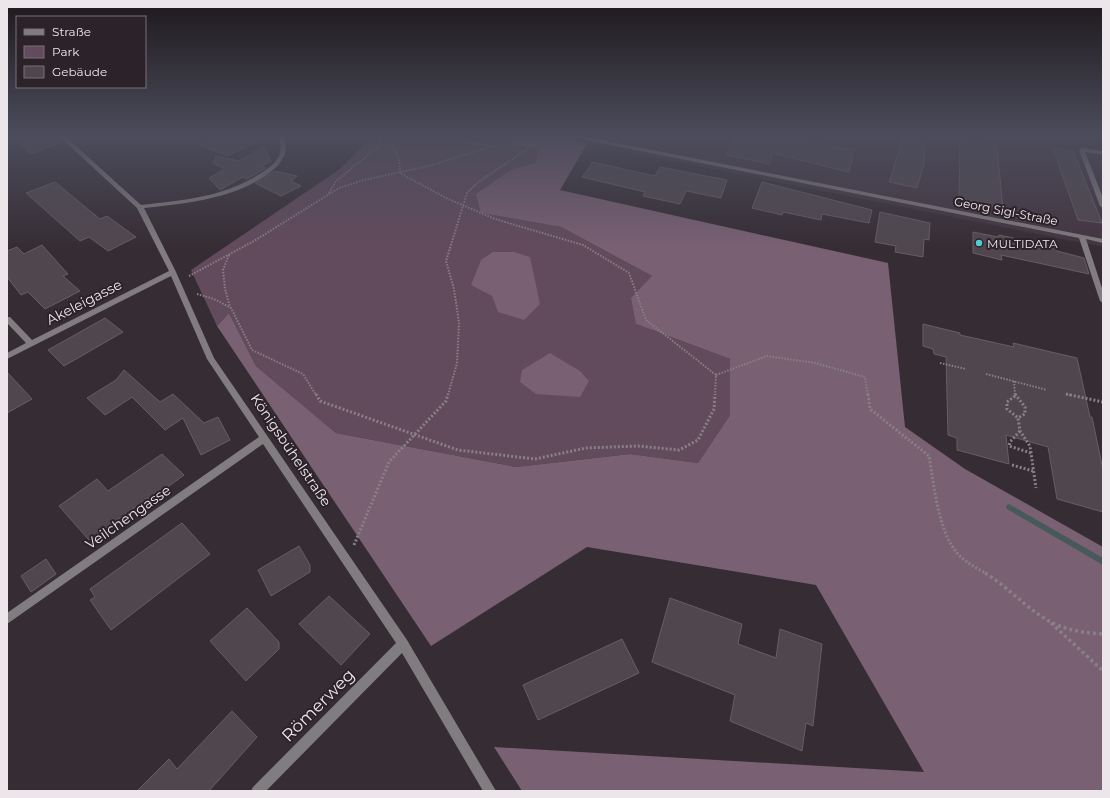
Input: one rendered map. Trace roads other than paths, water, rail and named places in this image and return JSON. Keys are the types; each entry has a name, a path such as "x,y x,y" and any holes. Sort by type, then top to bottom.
{"street":[{"name":"Königsbühelstraße","path":"103,173 140,207 173,272 211,359 403,644 490,791"},
{"path":"140,207 203,199 227,193 247,184 264,173"},
{"name":"Georg Sigl-Straße","path":"760,173 1103,241"},
{"path":"1091,173 1103,206"},
{"path":"1082,238 1103,301"},
{"name":"Akeleigasse","path":"7,356 173,272"},
{"path":"7,319 31,344"},
{"name":"Veilchengasse","path":"7,619 265,438"},
{"name":"Römerweg","path":"257,791 403,644"}],"waterway":[{"path":"1009,507 1103,562"}],"place":[{"name":"MULTIDATA","path":"979,243"}]}
